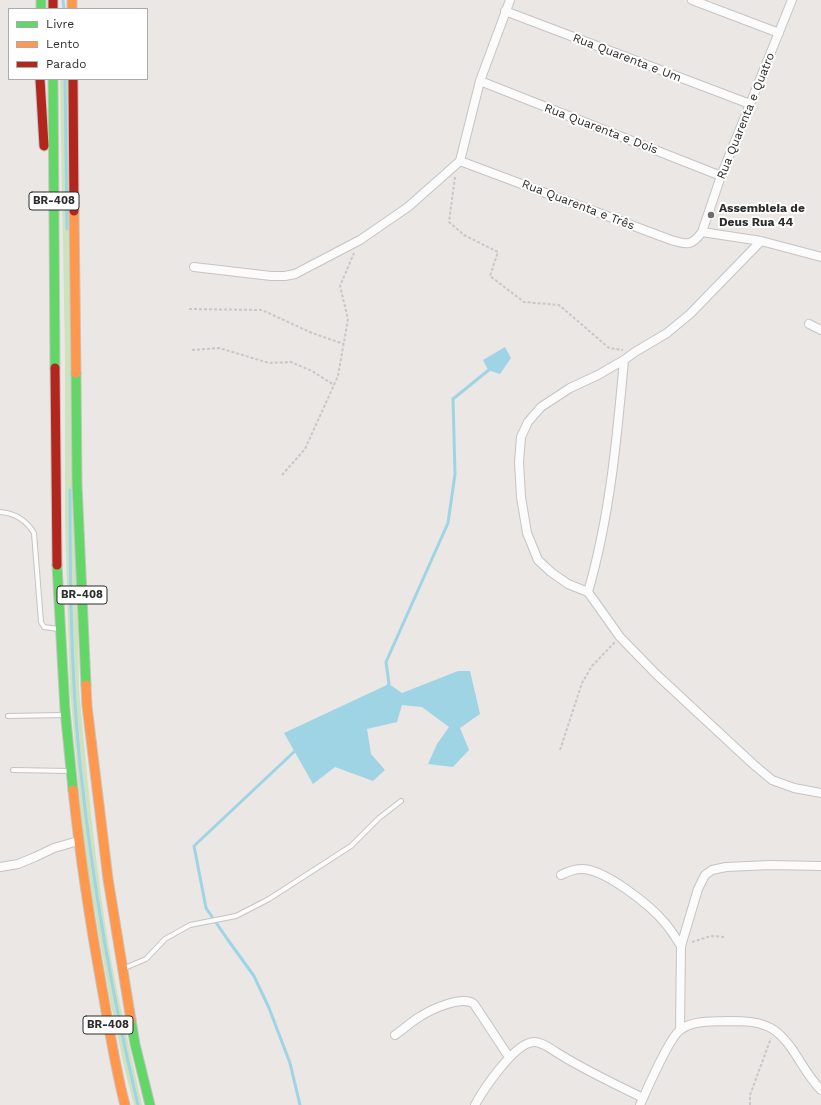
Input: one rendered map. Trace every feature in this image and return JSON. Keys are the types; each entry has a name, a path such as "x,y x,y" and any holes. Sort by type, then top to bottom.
{"highway":[{"path":"40,80 55,322"},
{"name":"BR-408","path":"53,80 56,553 65,715 78,841 94,944 118,1078 125,1105"},
{"name":"BR-408","path":"73,80 77,484 87,706 108,879 135,1044 150,1105"},
{"path":"94,944 92,982 97,1011"},
{"path":"102,1040 118,1105"}],"street":[{"path":"194,267 271,276 295,274 360,240 408,207 460,161 480,81 510,0"},
{"path":"692,0 779,34"},
{"name":"Rua Quarenta e Quatro","path":"696,240 702,232 722,176 792,0"},
{"name":"Rua Quarenta e Um","path":"505,11 750,104"},
{"name":"Rua Quarenta e Dois","path":"480,81 722,176"},
{"name":"Rua Quarenta e Três","path":"460,161 671,240 684,244 696,240"},
{"path":"702,232 761,241 821,257"},
{"path":"761,241 690,314 667,333 598,375 570,388 541,407 528,422 521,437 519,462 521,497 527,533 538,560 551,572 568,584 588,592 620,637 656,674 752,764 772,780 794,788 821,793"},
{"path":"809,324 821,330"},
{"path":"588,592 596,562 610,489 616,447 624,360"},
{"path":"0,867 18,864 54,848 78,841"},
{"path":"680,1030 681,946 698,888 705,875 712,870 726,867 770,865 821,866"},
{"path":"561,876 572,870 583,869 602,875 625,888 664,922 681,946"},
{"path":"396,1035 421,1016 444,1006 467,1000 474,1004 509,1057"},
{"path":"475,1105 488,1083 509,1057 527,1044 533,1042 542,1044 641,1101 669,1046 680,1030 695,1023 733,1021 756,1022 774,1029 788,1042 802,1067 821,1090"}],"lane":[{"path":"0,512 12,513 22,519 29,525 34,533 41,622 44,627 60,629"},
{"path":"8,716 65,715"},
{"path":"13,770 70,771"},
{"path":"123,969 146,959 165,939 190,925 236,916 269,899 351,846 379,818 401,801"}],"path":[{"path":"460,161 455,176 449,222 464,235 498,252 490,276 524,302 559,305 609,348 635,352"},
{"path":"282,475 305,449 338,376 348,319 340,286 360,240"},
{"path":"189,309 262,310 312,333 344,344"},
{"path":"192,350 219,348 269,363 291,362 312,371 334,385"},
{"path":"560,750 582,683 592,666 620,637"},
{"path":"681,946 711,936 725,937"},
{"path":"750,1105 750,1095 774,1029"}],"green space":[{"path":"60,80 70,80 79,689 100,888 117,992 142,1105 134,1105 125,1070 111,1005 84,848 70,689 65,520 65,356"}],"water":[{"path":"505,347 511,358 500,374 488,370 483,360"},
{"path":"458,671 470,671 480,714 460,728 469,750 453,767 428,764 437,744 449,727 422,707 402,705 397,722 367,729 371,754 385,770 373,781 335,767 313,784 284,733 389,684 402,693"}],"waterway":[{"path":"63,0 64,8"},
{"path":"65,80 67,229"},
{"path":"388,686 386,662 448,523 455,474 453,399 490,369"},
{"path":"70,490 73,668 81,774 91,857 104,940 138,1105"},
{"path":"296,750 194,846 206,908 254,976 269,1008 290,1063 300,1105"}],"traffic: fast":[{"path":"41,0 41,8"},
{"path":"53,80 55,368"},
{"path":"76,373 77,484 86,685"},
{"path":"57,565 65,710 73,790"},
{"path":"131,1020 135,1044 150,1105"}],"traffic: slow":[{"path":"72,0 72,8"},
{"path":"74,211 76,373"},
{"path":"86,685 87,706 108,879 131,1020"},
{"path":"73,790 93,938 112,1047 125,1105"}],"traffic: jam":[{"path":"53,0 53,8"},
{"path":"40,80 44,146"},
{"path":"73,80 74,211"},
{"path":"55,368 57,565"}],"place":[{"name":"Assembleia de Deus Rua 44","path":"711,215"}]}
